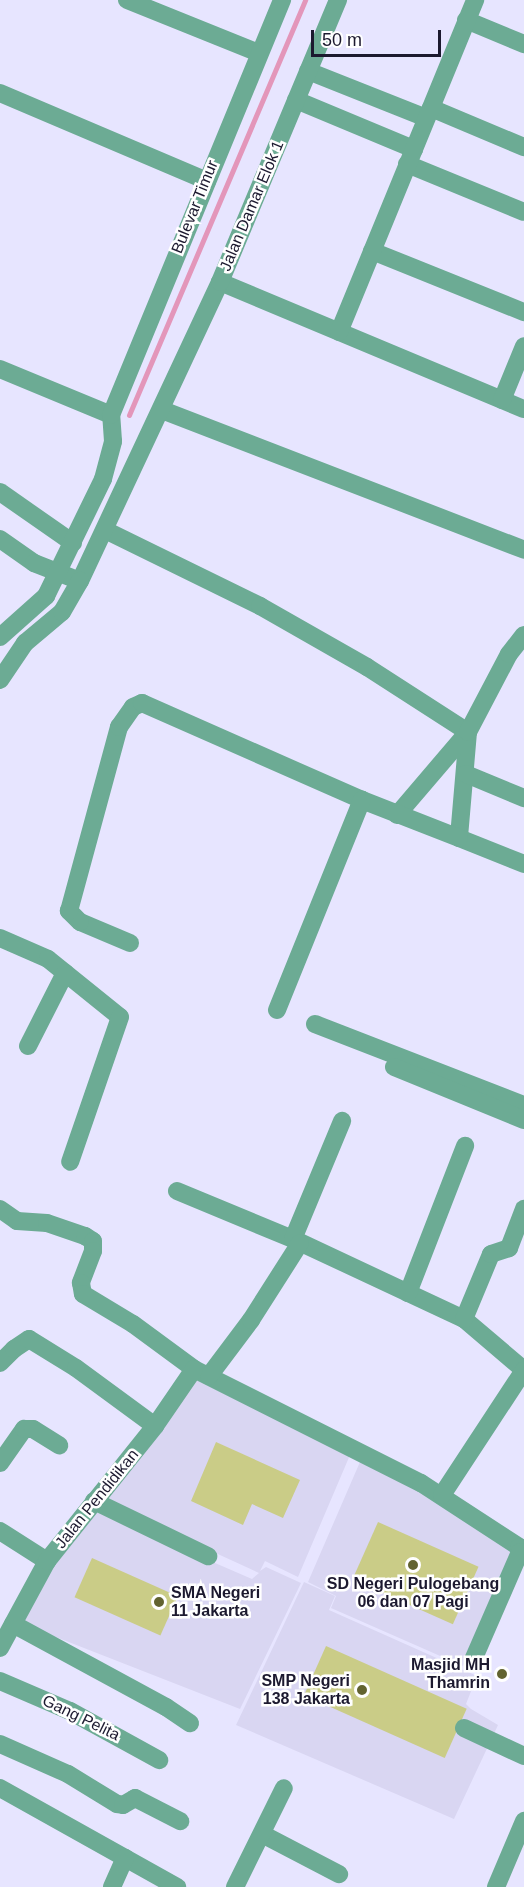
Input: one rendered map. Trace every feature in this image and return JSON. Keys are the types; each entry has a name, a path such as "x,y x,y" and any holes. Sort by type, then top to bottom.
{"street":[{"path":"127,0 259,53"},
{"name":"Bulevar Timur","path":"111,415 282,0"},
{"name":"Jalan Damar Elok 1","path":"0,680 25,643 62,612 80,581 220,282 338,0"},
{"path":"339,332 475,0"},
{"path":"466,21 524,44"},
{"path":"308,71 524,147"},
{"path":"0,93 207,181"},
{"path":"296,100 524,212"},
{"path":"372,250 524,312"},
{"path":"220,282 524,409"},
{"path":"501,400 524,346"},
{"path":"0,369 111,415 113,441 103,478 46,596 0,637"},
{"path":"162,410 524,550"},
{"path":"0,492 73,543"},
{"path":"105,530 260,606 367,667 468,732"},
{"path":"0,539 34,563 57,574 80,581"},
{"path":"397,815 468,732 516,658 524,635"},
{"path":"130,943 80,922 69,911 119,727 133,707 142,703 362,801 524,864"},
{"path":"459,838 468,732"},
{"path":"466,774 524,798"},
{"path":"277,1010 362,801"},
{"path":"0,938 48,959 120,1017 70,1162"},
{"path":"28,1046 65,974"},
{"path":"315,1024 524,1105"},
{"path":"328,1041 524,1120"},
{"name":"Jalan Pendidikan","path":"0,1648 7,1627 47,1561 155,1426 251,1320 296,1241 342,1121"},
{"path":"408,1293 465,1146"},
{"path":"177,1191 296,1241 464,1319 524,1370 442,1495"},
{"path":"0,1209 17,1221 47,1223 86,1236 93,1241 93,1251 81,1283 83,1294 133,1324 202,1372 442,1495 519,1547 516,1584 474,1658"},
{"path":"464,1319 491,1254 508,1248 524,1209"},
{"path":"0,1363 14,1349 29,1340 76,1368 155,1426"},
{"path":"0,1462 24,1429 33,1429 59,1445"},
{"path":"94,1501 208,1556"},
{"path":"0,1531 47,1561"},
{"path":"7,1627 166,1707 190,1723"},
{"name":"Gang Pelita","path":"0,1681 70,1711 159,1760"},
{"path":"464,1728 524,1756"},
{"path":"0,1744 68,1774 117,1804 135,1798 180,1821"},
{"path":"0,1788 177,1887"},
{"path":"235,1887 284,1788"},
{"path":"496,1887 524,1821"},
{"path":"262,1834 339,1874"},
{"path":"112,1887 124,1858"}],"shaded area":[{"path":"194,1379 350,1455 298,1577 265,1561 260,1571 266,1567 301,1583 240,1709 15,1621 88,1508 252,1579 259,1573 100,1500"},
{"name":"SD Negeri Pulogebang 06 dan 07 Pagi","path":"363,1455 518,1548 504,1586 463,1666 331,1608 336,1596 308,1582"},
{"name":"SMP Negeri 138 Jakarta","path":"304,1582 335,1596 329,1610 477,1676 466,1704 498,1725 454,1819 236,1725"}],"green space":[{"path":"216,1442 300,1480 283,1518 252,1504 243,1525 191,1501"},
{"path":"378,1522 478,1567 453,1624 352,1580"},
{"path":"92,1558 178,1596 160,1636 75,1597"},
{"path":"326,1646 467,1709 445,1758 304,1695"}],"waterway":[{"path":"129,415 305,0"}],"place":[{"name":"SD Negeri Pulogebang 06 dan 07 Pagi","path":"413,1565"},
{"name":"SMA Negeri 11 Jakarta","path":"159,1602"},
{"name":"Masjid MH Thamrin","path":"502,1674"},
{"name":"SMP Negeri 138 Jakarta","path":"362,1690"}]}
